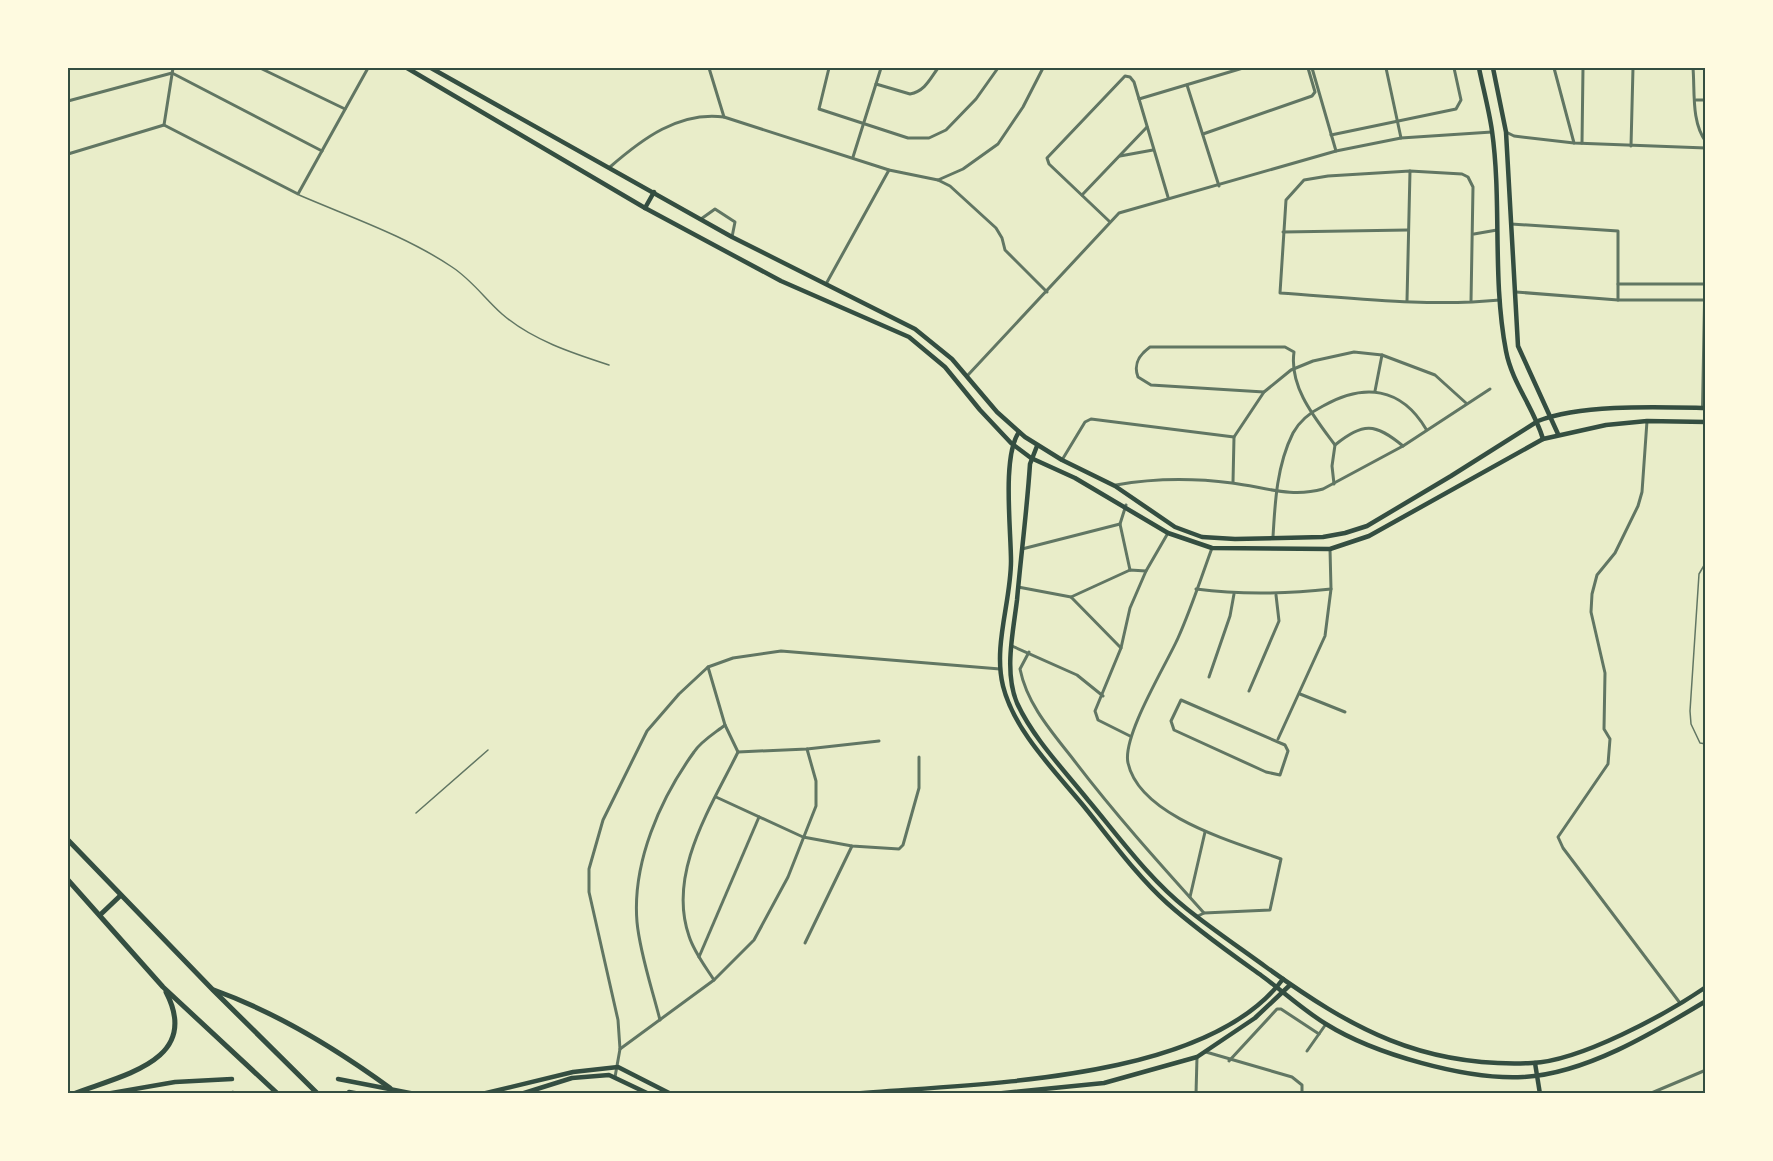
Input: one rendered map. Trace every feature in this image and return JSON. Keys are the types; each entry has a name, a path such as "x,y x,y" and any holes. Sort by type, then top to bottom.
{"main road":[{"path":"408,68 645,208 781,281 909,337 945,367 1011,443 1031,458 1126,505 1168,533 1212,548 1330,549 1369,536 1543,439 1606,425 1647,421 1706,422"},
{"path":"431,68 732,237 915,329 968,375 997,412 1037,446 1114,486 1175,527 1202,537 1217,539 1323,537 1345,534 1367,526 1451,477 1538,421 1552,415 1607,410 1704,408"},
{"path":"1479,68 1492,132 1500,300 1506,352 1515,379 1538,421 1543,439"},
{"path":"1493,68 1506,132 1516,292 1516,332 1520,355 1552,415 1558,435"},
{"path":"645,208 654,192"},
{"path":"1019,432 1011,443 1009,465 1011,568 1000,669 1004,689 1026,732 1138,872 1166,902 1206,935 1326,1024 1356,1040 1444,1068 1474,1075 1536,1076 1573,1066 1626,1046 1706,1001"},
{"path":"1037,446 1031,458 1012,646 1012,684 1017,703 1053,756 1145,869 1187,909 1290,985 1373,1035 1406,1048 1440,1057 1497,1064 1535,1063 1572,1055 1681,1004 1706,987"},
{"path":"68,840 120,896 318,1094"},
{"path":"68,880 163,987 278,1094"},
{"path":"100,915 120,896"},
{"path":"850,1094 891,1092 1068,1073 1120,1064 1185,1047 1251,1010 1283,979"},
{"path":"993,1094 1104,1083 1197,1057 1255,1017 1284,993 1290,985"},
{"path":"73,1094 151,1062 171,1046 174,1038 176,1012 163,987"},
{"path":"213,990 256,1005 316,1038 390,1088"},
{"path":"1535,1063 1540,1094"},
{"path":"482,1094 573,1072 618,1067 671,1094"},
{"path":"1068,1073 1069,1086"},
{"path":"520,1094 572,1078 615,1077 649,1094"},
{"path":"106,1094 175,1082 232,1079"},
{"path":"338,1079 415,1094"},
{"path":"349,1092 360,1094"}],"street":[{"path":"164,125 173,68"},
{"path":"260,68 345,109"},
{"path":"68,154 164,125 298,194 368,68"},
{"path":"709,68 724,117"},
{"path":"829,68 819,109 908,138 928,138 946,130 976,99 998,68"},
{"path":"853,158 881,68"},
{"path":"876,84 910,94 915,93 927,85 938,68"},
{"path":"938,180 963,169 998,144 1023,107 1043,68"},
{"path":"1139,99 1243,68"},
{"path":"1203,134 1312,96 1315,92 1310,68"},
{"path":"1310,68 1336,151"},
{"path":"1386,68 1401,138"},
{"path":"1331,135 1398,119 1456,109 1461,100 1454,68"},
{"path":"1554,68 1574,143"},
{"path":"1582,143 1583,68"},
{"path":"1631,146 1633,68"},
{"path":"1694,68 1700,135 1706,142"},
{"path":"68,101 172,73 322,151"},
{"path":"1109,221 1049,164 1048,155 1120,79 1130,77 1139,99 1168,197"},
{"path":"1187,85 1219,186"},
{"path":"1696,100 1706,100"},
{"path":"610,167 641,141 673,124 698,117 724,117 889,170 938,180 950,186 996,228 1005,250 1047,292"},
{"path":"1082,195 1147,127"},
{"path":"968,375 1047,292 1109,221 1119,213 1168,197 1219,186 1336,151 1401,138 1492,132"},
{"path":"1506,132 1514,136 1574,143 1706,148"},
{"path":"1118,156 1153,150"},
{"path":"826,284 889,170"},
{"path":"1407,301 1410,171"},
{"path":"1471,302 1474,234 1473,187 1468,177 1462,174 1410,171 1328,176 1304,180 1286,200 1280,293 1407,301 1471,302 1500,300"},
{"path":"701,219 715,209 735,222 732,237"},
{"path":"1511,224 1618,231 1618,300"},
{"path":"1283,232 1408,230"},
{"path":"1474,234 1497,230"},
{"path":"1704,408 1706,250"},
{"path":"1618,284 1704,284"},
{"path":"1516,292 1618,300 1705,300"},
{"path":"1264,392 1151,385 1138,377 1137,360 1150,347 1275,345 1294,352 1291,370 1311,413 1335,445"},
{"path":"1233,483 1234,437 1264,392 1291,370 1336,354 1368,351 1382,355 1435,375 1466,403"},
{"path":"1375,391 1382,355"},
{"path":"1114,486 1156,479 1233,483 1276,493 1310,493 1334,484 1403,446 1490,389"},
{"path":"1273,537 1276,493 1285,454 1294,432 1311,413 1337,398 1375,391 1396,398 1413,410 1426,429"},
{"path":"1062,460 1085,422 1091,419 1234,437"},
{"path":"1647,421 1642,492 1638,506 1615,553 1597,575 1592,594 1591,612 1605,673 1604,729 1610,739 1608,764 1558,837 1563,848 1681,1004"},
{"path":"1334,484 1332,466 1335,445 1349,434 1362,428 1373,428 1390,436 1403,446"},
{"path":"1126,505 1120,524 1130,570"},
{"path":"1023,549 1120,524"},
{"path":"1130,736 1098,720 1095,711 1121,648 1130,608 1146,571 1168,533"},
{"path":"1198,916 1204,913 1270,910 1281,859 1205,832 1171,813 1154,800 1136,781 1126,755 1130,736 1178,637 1212,548"},
{"path":"1278,740 1324,636 1331,589 1330,549"},
{"path":"1018,588 1071,597 1130,570 1146,571"},
{"path":"1196,589 1234,594 1276,594 1331,589"},
{"path":"1209,677 1230,616 1234,594"},
{"path":"1249,692 1279,621 1276,594"},
{"path":"1071,597 1121,648"},
{"path":"1012,646 1077,675 1103,696"},
{"path":"615,1077 620,1049 616,1010 589,892 589,869 603,820 647,730 708,667 733,658 781,651 1000,669"},
{"path":"1029,652 1020,669 1023,684 1032,703 1102,798 1204,913"},
{"path":"708,667 725,725 738,752"},
{"path":"1300,693 1345,712"},
{"path":"1181,700 1278,740 1288,749 1278,776 1174,730 1171,721 1181,700"},
{"path":"660,1020 637,924 637,887 642,858 654,823 695,750 725,725"},
{"path":"738,752 807,749 879,741"},
{"path":"620,1049 714,980 754,940 788,877 816,806 818,792 807,749"},
{"path":"714,980 689,936 684,886 692,853 738,752"},
{"path":"716,797 803,837 852,846 896,849 903,845 918,788 919,757"},
{"path":"699,957 759,817"},
{"path":"1190,897 1205,832"},
{"path":"805,943 852,846"},
{"path":"1229,1061 1277,1009 1281,1009 1319,1034"},
{"path":"1307,1051 1326,1024"},
{"path":"1206,1052 1229,1061 1292,1077 1302,1085 1302,1094"},
{"path":"1196,1094 1197,1057"},
{"path":"1651,1093 1706,1070"}],"lane":[{"path":"298,194 437,257 465,278 503,315 537,337 573,353 609,365"},
{"path":"1706,562 1699,574 1690,717 1694,734 1700,743 1706,744"},
{"path":"417,813 488,750"}]}
